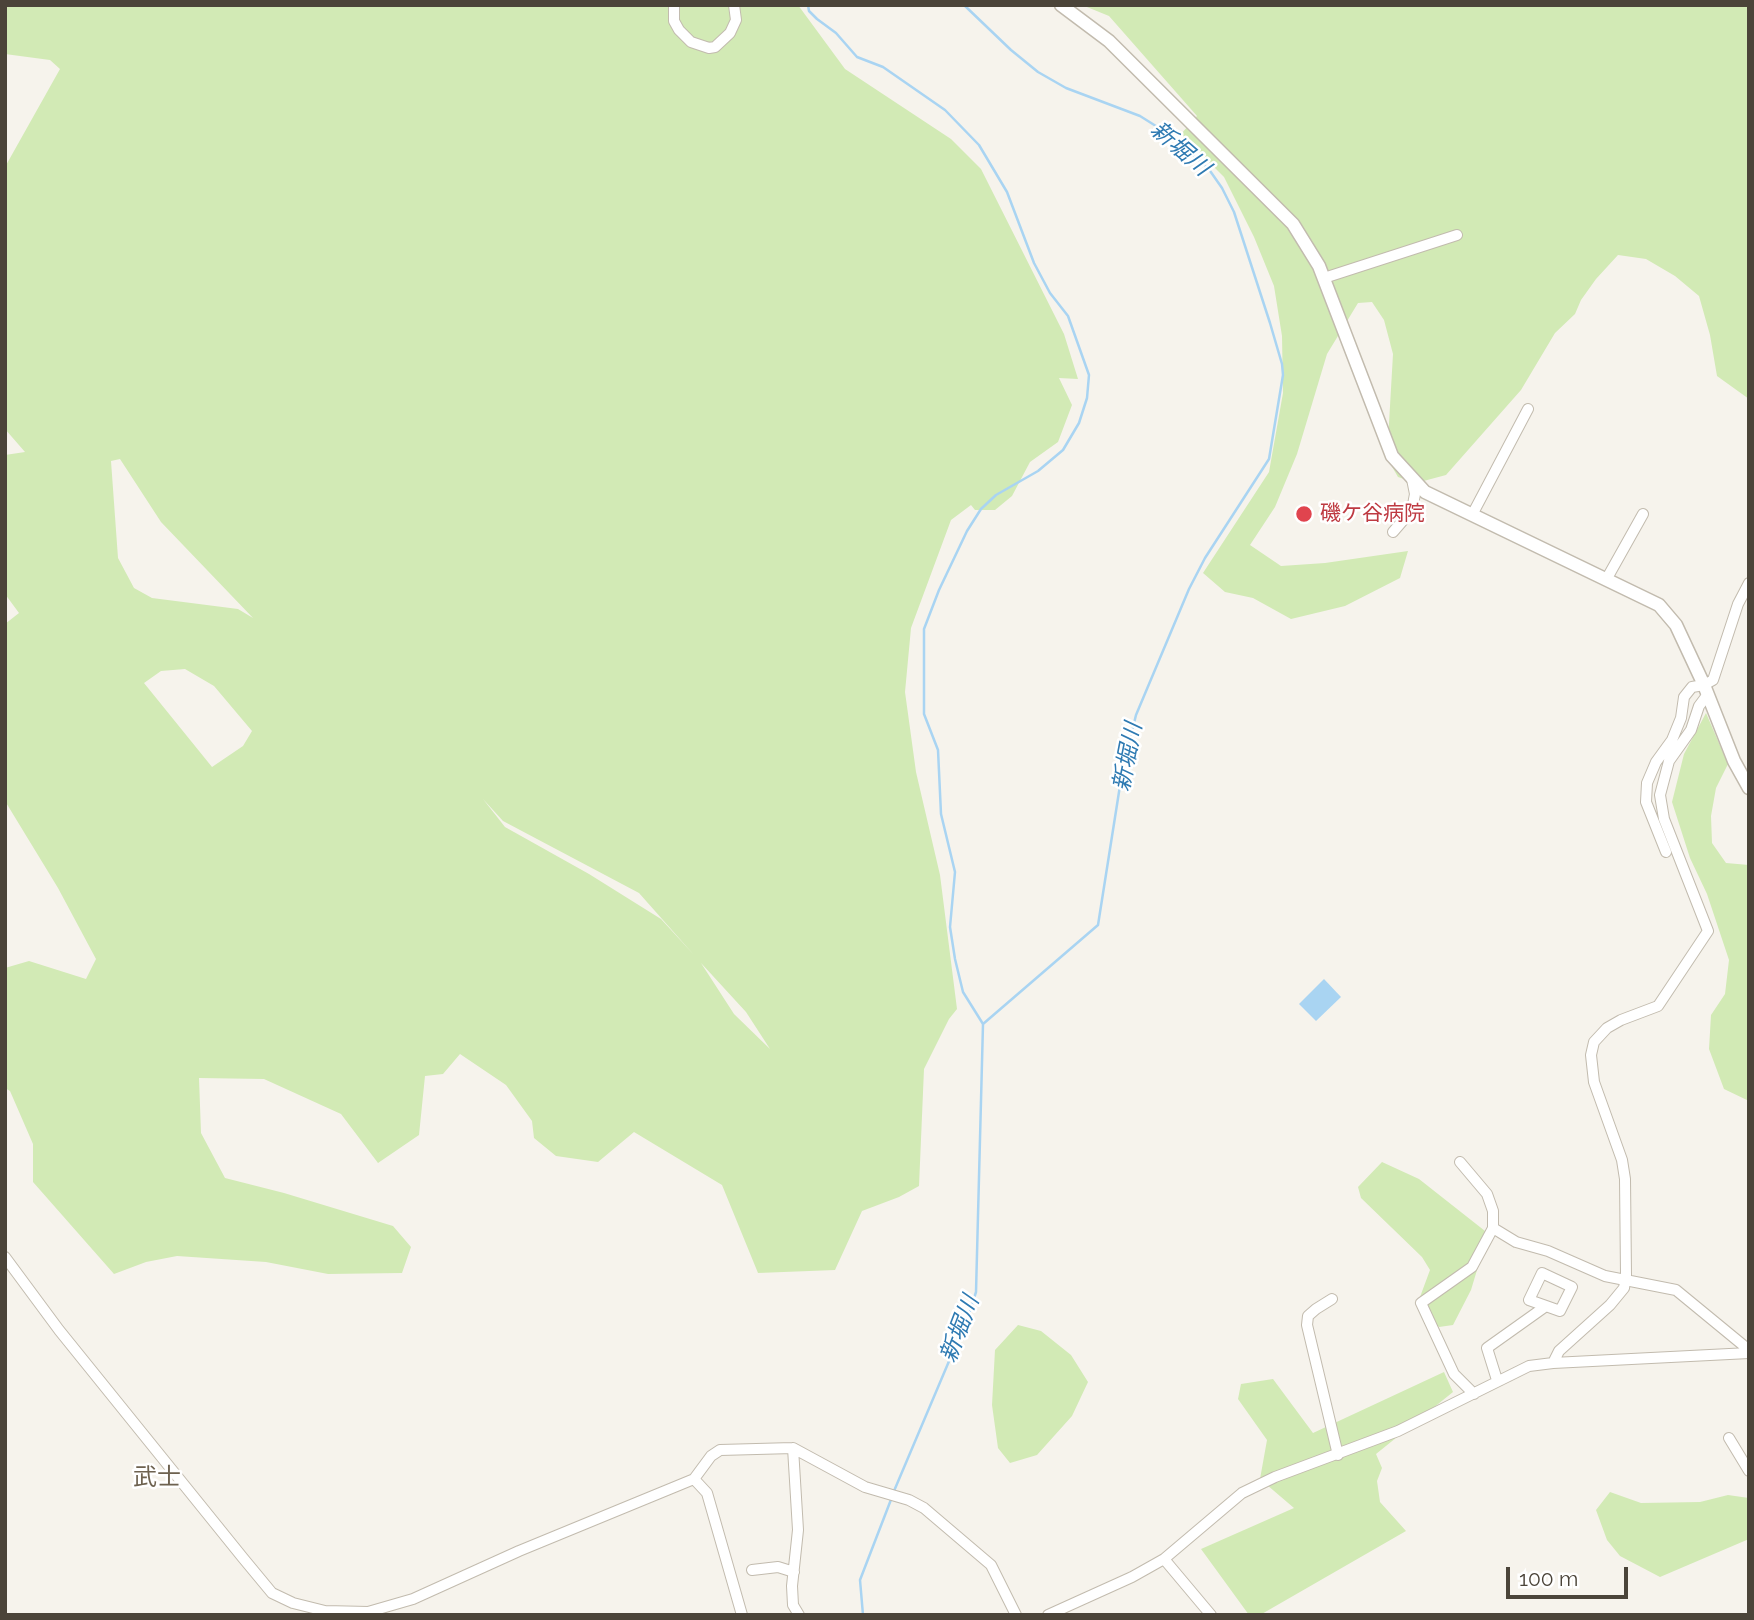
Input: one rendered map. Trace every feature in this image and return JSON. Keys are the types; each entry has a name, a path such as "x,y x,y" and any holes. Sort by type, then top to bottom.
{"street":[{"path":"674,5 674,22 679,30 691,42 709,48 715,47 730,33 736,20 734,5"},
{"path":"1067,7 1109,41 1293,224 1324,278 1392,456 1412,479 1425,492 1659,605 1676,625 1706,689 1734,761 1749,789"},
{"path":"1324,278 1457,235"},
{"path":"1472,515 1528,409"},
{"path":"1393,532 1415,503 1412,479"},
{"path":"1606,580 1643,514"},
{"path":"1553,1363 1559,1351 1610,1306 1623,1288 1625,1180 1622,1160 1599,1100 1591,1055 1594,1042 1607,1028 1658,1006 1708,930 1664,820 1660,795 1669,761 1690,730 1706,689 1713,680 1738,604 1749,583"},
{"path":"1666,852 1646,802 1647,783 1656,762 1672,740 1681,718 1684,697 1692,687 1706,689"},
{"path":"1461,1162 1487,1194 1493,1211 1493,1228 1472,1267 1421,1303 1454,1374 1474,1394"},
{"path":"1493,1228 1516,1242 1548,1251 1605,1276 1676,1290 1749,1352"},
{"path":"5,1256 59,1330 272,1593 293,1603 325,1611 369,1614 413,1599 519,1551 694,1479 710,1456 720,1450 793,1448 865,1487 909,1500 923,1508 991,1565 1016,1615"},
{"path":"1542,1273 1572,1287 1560,1311 1546,1306 1529,1300 1542,1273"},
{"path":"1332,1299 1316,1308 1308,1317 1307,1325 1338,1455"},
{"path":"1497,1380 1487,1348 1546,1306"},
{"path":"1048,1615 1063,1612 1164,1559 1242,1493 1275,1477 1398,1431 1529,1366 1749,1352"},
{"path":"1729,1438 1749,1471"},
{"path":"793,1448 798,1530 792,1586 793,1605 799,1615"},
{"path":"694,1479 707,1493 742,1615"},
{"path":"1164,1559 1211,1615"},
{"path":"752,1570 778,1567 794,1572"}],"green space":[{"path":"5,5 798,5 845,69 951,139 981,169 1064,334 1078,379 1059,378 1072,405 1058,442 1030,462 1012,496 995,510 975,510 971,505 951,520 911,628 905,692 916,772 940,875 957,1009 949,1019 924,1069 919,1186 862,1211 835,1270 758,1273 722,1185 634,1132 598,1162 556,1156 534,1138 532,1121 506,1085 460,1054 443,1074 425,1076 419,1135 378,1163 341,1114 264,1079 199,1078 201,1133 225,1178 393,1226 411,1247 402,1273 328,1274 266,1262 177,1256 146,1262 114,1274 33,1182 33,1144 10,1091 5,1088 5,968 29,961 86,979 96,959 58,888 5,801 5,624 19,613 5,594 5,455 25,452 5,429 5,167 60,69 50,60 5,54","holes":["120,459 161,522 253,618 238,609 152,598 134,588 118,558 111,461","185,669 214,686 252,731 243,746 212,767 144,683 161,671","483,799 503,821 639,893 694,955 661,919 589,874 505,827","701,963 746,1012 770,1049 734,1014"]},
{"path":"1082,5 1749,5 1749,399 1717,376 1710,335 1699,296 1675,276 1646,259 1618,255 1596,279 1575,314 1555,333 1521,390 1446,475 1416,483 1398,477 1387,458 1393,354 1384,320 1372,302 1358,303 1327,354 1297,454 1275,507 1250,545 1281,566 1325,563 1408,551 1400,578 1345,606 1291,619 1253,598 1225,592 1203,573 1269,472 1283,393 1282,336 1274,286 1254,237 1224,177 1181,134 1197,116 1109,16"},
{"path":"1706,713 1728,764 1716,788 1711,816 1712,843 1726,863 1749,865 1749,1101 1724,1089 1709,1049 1711,1015 1725,994 1729,960 1672,802 1684,754"},
{"path":"1382,1162 1419,1179 1485,1231 1483,1250 1471,1290 1453,1325 1439,1327 1430,1318 1420,1297 1430,1270 1422,1257 1361,1198 1358,1187"},
{"path":"1018,1325 1041,1331 1071,1355 1088,1382 1072,1416 1037,1455 1010,1463 998,1448 992,1405 995,1350"},
{"path":"1444,1372 1453,1392 1376,1454 1382,1468 1377,1481 1380,1502 1406,1531 1260,1615 1249,1615 1201,1549 1294,1508 1260,1479 1267,1440 1238,1399 1241,1384 1273,1379 1313,1433"},
{"path":"1610,1492 1641,1503 1700,1502 1728,1495 1749,1498 1749,1539 1660,1577 1620,1556 1607,1540 1596,1510"}],"water":[{"path":"1324,979 1341,997 1316,1021 1299,1004"}],"waterway":[{"path":"808,5 809,11 836,33 857,57 883,67 945,110 979,145 1007,192 1034,263 1050,293 1068,316 1089,375 1087,398 1079,423 1063,450 1038,471 996,495 981,509 967,531 924,629 924,714 938,750 941,814 955,872 950,927 963,992 983,1024"},
{"name":"新堀川","path":"964,5 1038,72 1066,88 1140,116 1167,133 1208,168 1234,212 1270,323 1283,375 1269,459 1205,558 1189,589 1136,715 1122,773 1098,925 983,1024"},
{"name":"新堀川","path":"894,1491 976,1292 983,1024"},
{"name":"新堀川","path":"863,1615 860,1580 892,1497"}],"place":[{"name":"磯ケ谷病院","path":"1304,514"}],"district":[{"name":"武士","path":"157,1478"}]}
